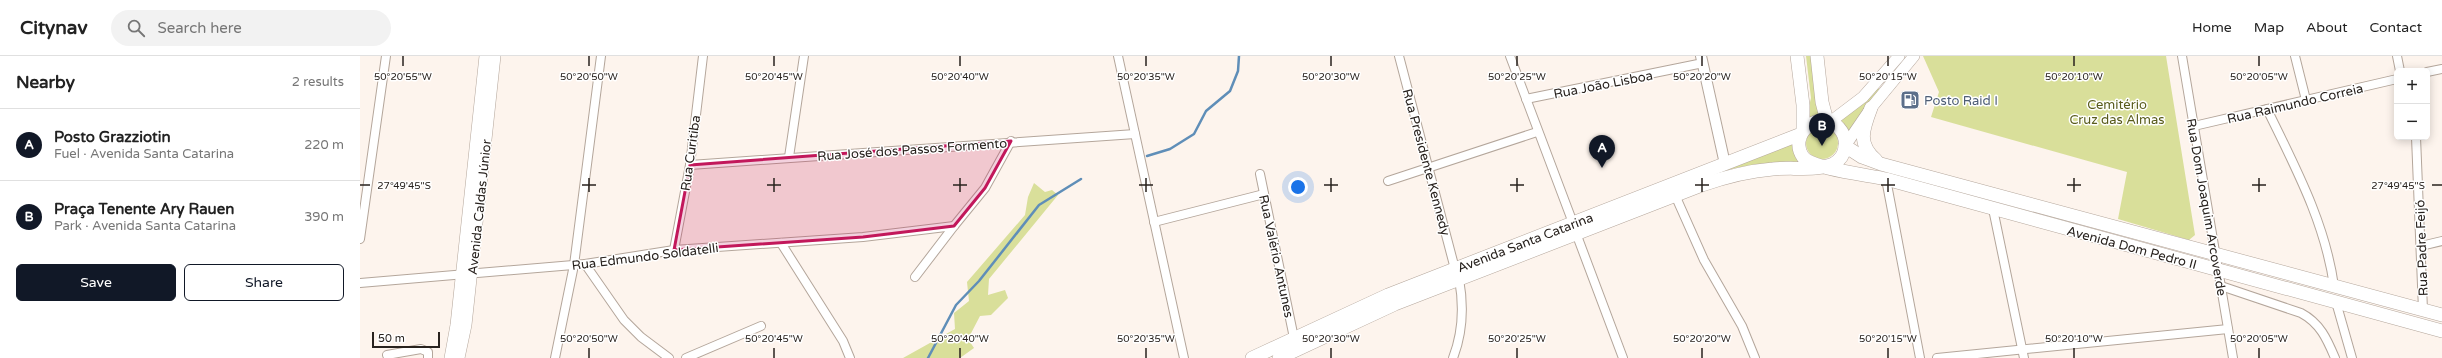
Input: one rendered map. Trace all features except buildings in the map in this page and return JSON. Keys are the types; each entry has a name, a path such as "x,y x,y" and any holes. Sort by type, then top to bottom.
{"main road":[{"name":"Avenida Caldas Júnior","path":"459,358 466,325 466,273 485,56"},
{"name":"Avenida Caldas Júnior","path":"450,358 466,273 495,56"},
{"path":"1797,56 1803,105 1802,132 1799,141 1802,156 1807,162 1822,167 1835,163 1844,153 1845,146 1842,131 1829,121 1822,102 1817,56"},
{"path":"1881,164 1871,156 1863,143 1864,124 1899,56"},
{"path":"1802,132 1813,122 1829,121 1884,84 1914,56"},
{"path":"1845,146 1871,108"},
{"name":"Avenida Santa Catarina","path":"1279,358 1295,349 1457,274 1575,228 1802,132"},
{"name":"Avenida Dom Pedro II","path":"1845,146 1862,157 1881,164 2442,315"},
{"name":"Avenida Santa Catarina","path":"1575,228 1719,179 1741,174 1791,167 1822,167"},
{"name":"Avenida Dom Pedro II","path":"1822,167 1886,179 2442,331"},
{"name":"Avenida Santa Catarina","path":"1252,358 1295,349"}],"street":[{"path":"360,239 386,56"},
{"path":"555,358 574,265 601,56"},
{"name":"Rua Curitiba","path":"674,250 690,165 703,56"},
{"path":"789,157 804,56"},
{"path":"1118,56 1184,358"},
{"name":"Rua Presidente Kennedy","path":"1399,56 1457,274 1462,305 1462,321 1453,358"},
{"path":"1510,56 1623,358"},
{"name":"Rua Dom Joaquim Arcoverde","path":"2182,56 2233,358"},
{"path":"2295,56 2306,100"},
{"path":"2397,56 2399,68"},
{"path":"1702,60 1725,164"},
{"name":"Rua João Lisboa","path":"1526,99 1702,60"},
{"path":"2430,71 2442,69"},
{"name":"Rua Raimundo Correia","path":"2194,126 2394,80"},
{"path":"2267,109 2319,220 2328,251 2334,286"},
{"path":"1388,181 1538,132"},
{"name":"Rua José dos Passos Formento","path":"690,165 1011,142 1077,140 1135,134"},
{"name":"Rua Padre Feijó","path":"2416,140 2421,246 2422,310"},
{"path":"915,277 985,188 1011,142"},
{"name":"Rua Valério Antunes","path":"1260,174 1295,349"},
{"path":"1886,179 1920,358"},
{"path":"1154,222 1264,194"},
{"path":"1675,195 1704,260 1738,320 1755,358"},
{"path":"1993,208 2023,354"},
{"name":"Rua Edmundo Soldatelli","path":"360,283 585,264 674,250 880,236 954,226"},
{"path":"2421,246 2442,241"},
{"path":"780,243 843,340 850,358"},
{"path":"585,264 624,320 641,337 669,358"},
{"path":"2221,286 2292,309 2312,318 2326,337 2335,358"},
{"path":"2336,302 2352,358"},
{"path":"686,358 761,326"},
{"path":"1936,358 2023,354 2228,329"},
{"path":"387,355 421,349 428,352 428,358"}],"highlighted area":[{"path":"1011,141 985,188 954,226 863,237 674,250 690,165"}],"green space":[{"path":"1806,56 1812,56 1821,113 1806,119 1811,98"},
{"name":"Cemitério Cruz das Almas","path":"1923,56 2166,56 2195,235 2189,240 2118,219 2127,172 1931,117 1939,92"},
{"path":"1878,88 1880,90 1848,132 1839,119"},
{"path":"1822,127 1828,128 1835,134 1838,143 1837,149 1831,156 1822,159 1816,158 1809,152 1806,143 1807,137 1813,130"},
{"path":"1794,139 1798,155 1804,162 1755,164 1708,176 1387,302 1268,358 1258,358 1385,298"},
{"path":"1034,183 1045,192 1052,190 1058,195 989,279 988,295 1005,290 1008,298 991,315 980,316 968,339 974,348 960,358 903,358 955,329 954,313 969,301 967,282 1025,215 1028,197"}],"waterway":[{"path":"1147,156 1170,149 1194,134 1206,111 1230,91 1238,71 1239,56"},
{"path":"928,358 956,305 979,281 1039,205 1081,179"}],"place":[{"name":"Posto Raid I","path":"1910,100"},
{"name":"Praça Tenente Ary Rauen","path":"1822,146"},
{"name":"Posto Grazziotin","path":"1602,168"}]}
